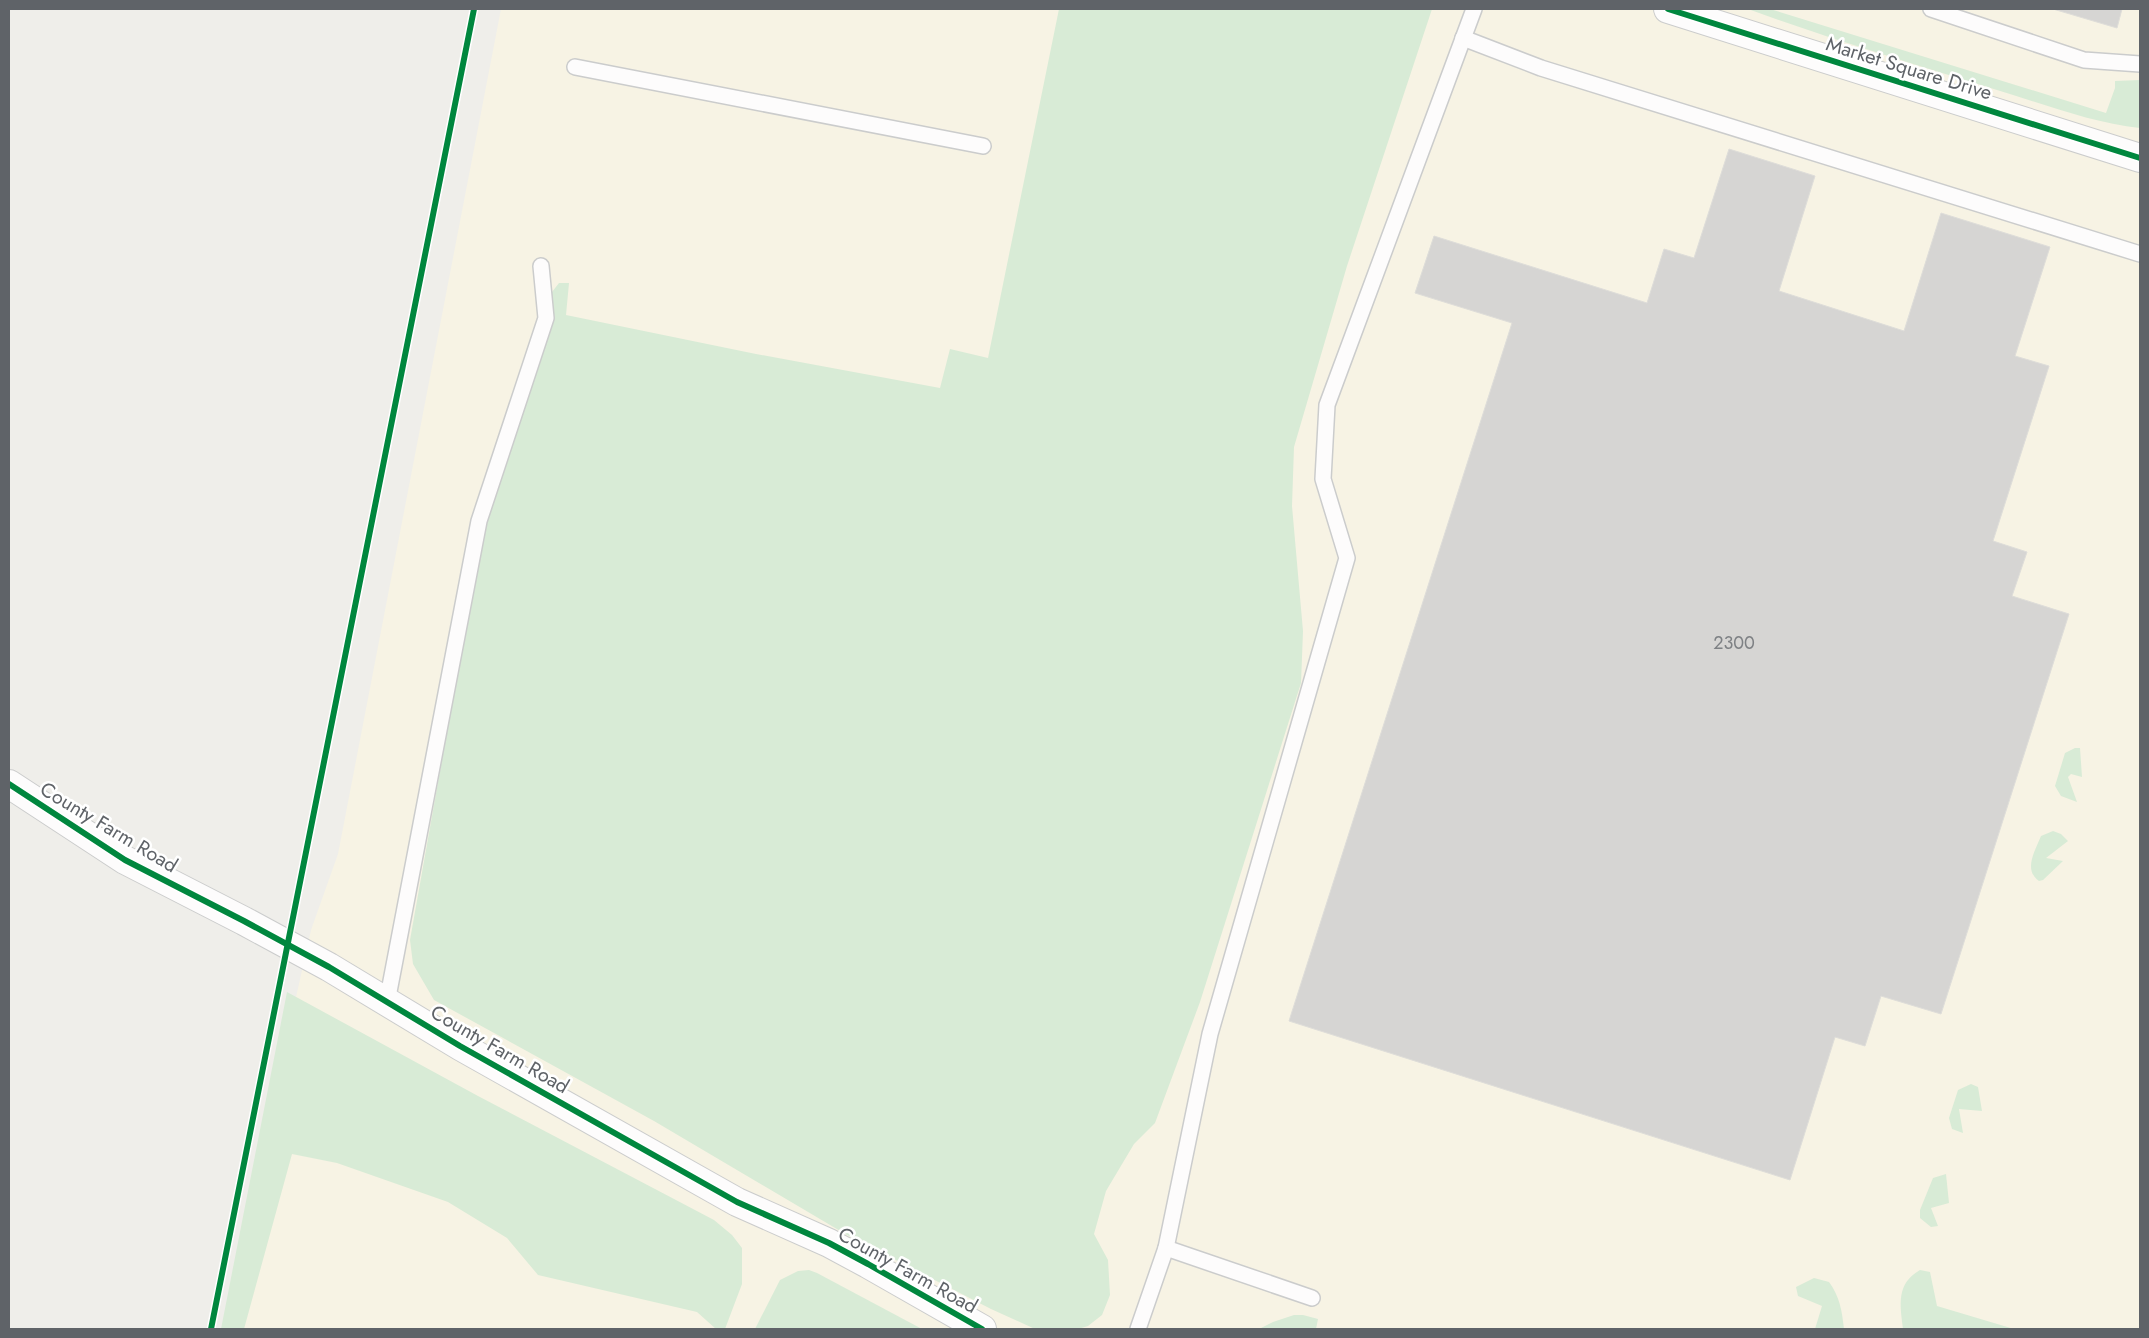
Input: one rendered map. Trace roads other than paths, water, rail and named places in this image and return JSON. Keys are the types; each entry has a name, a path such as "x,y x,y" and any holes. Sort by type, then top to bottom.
{"street":[{"name":"Market Square Drive","path":"1668,9 2139,154"},
{"name":"County Farm Road","path":"9,784 125,860 244,921 387,1002 460,1046 737,1202 836,1247 982,1329"}],"lane":[{"path":"1138,1329 1166,1248 1210,1034 1347,558 1323,479 1327,405 1474,9"},
{"path":"1931,9 2084,60 2140,64"},
{"path":"1463,38 1541,68 2140,254"},
{"path":"575,66 983,146"},
{"path":"387,1002 479,521 546,318 541,266"},
{"path":"1166,1248 1312,1298"}]}
